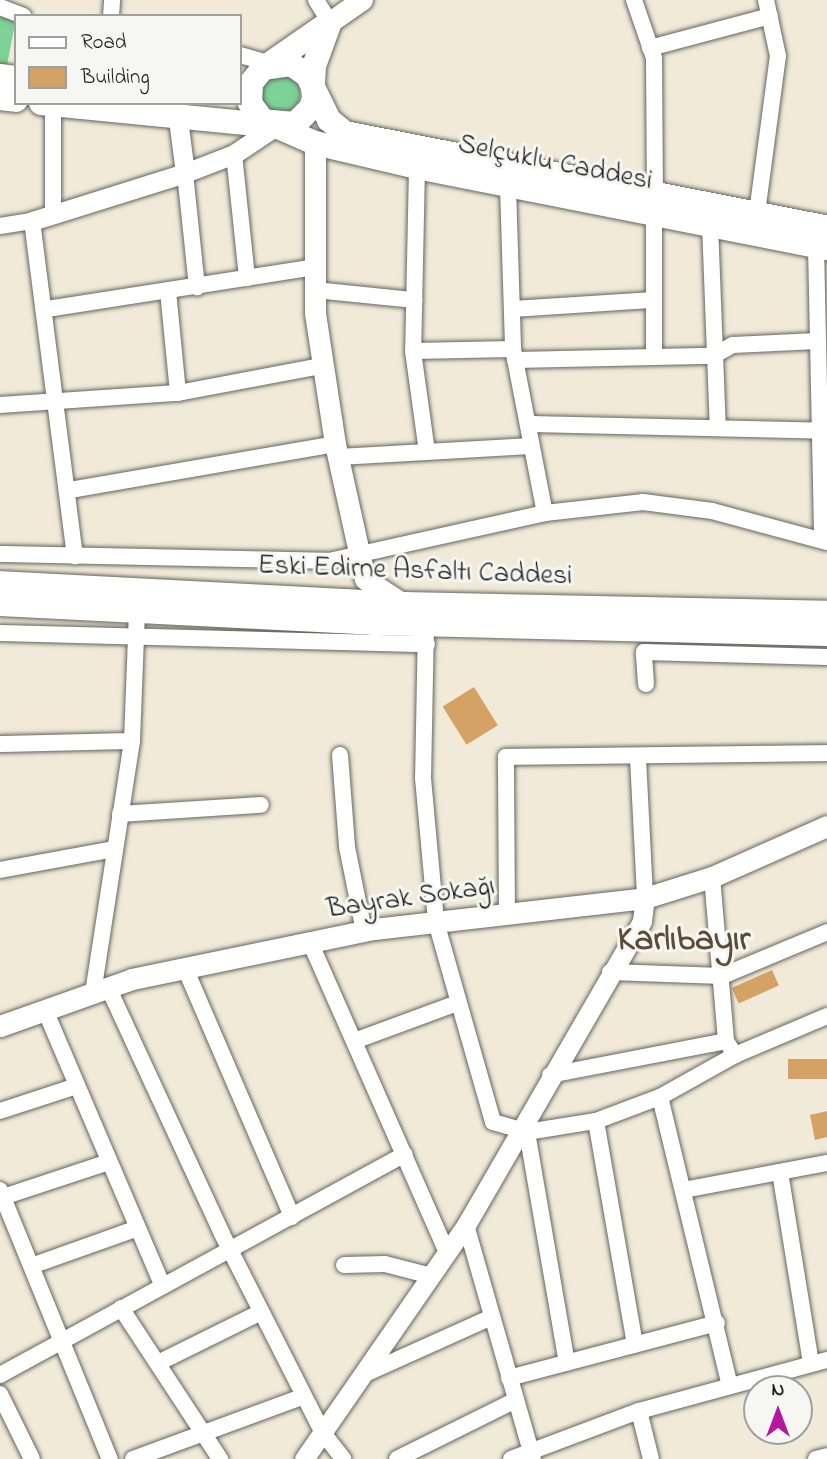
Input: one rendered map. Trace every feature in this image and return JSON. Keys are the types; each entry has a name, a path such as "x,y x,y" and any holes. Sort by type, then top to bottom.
{"main road":[{"path":"272,64 362,0"},
{"path":"313,87 330,22"},
{"name":"Selçuklu Caddesi","path":"272,64 256,75 249,92 255,113 276,126 315,143 508,187 757,213 823,240"},
{"name":"Selçuklu Caddesi","path":"242,71 272,64 301,68 329,120 345,133 654,204 710,224 823,240"},
{"name":"Selçuklu Caddesi","path":"56,105 178,119 276,126 304,117 313,87"},
{"path":"315,143 315,290 321,366 337,451 363,557 365,579"},
{"path":"332,600 365,579"},
{"path":"365,579 404,604"},
{"name":"Eski Edirne Asfaltı Caddesi","path":"0,583 404,604 827,613"},
{"name":"Eski Edirne Asfaltı Caddesi","path":"0,604 137,611 427,634 827,634"},
{"name":"Bayrak Sokağı","path":"0,1026 100,990 185,968 364,931 645,898 712,877 827,826"}],"street":[{"path":"316,0 330,22"},
{"path":"634,0 650,48 654,357"},
{"path":"650,48 768,8 778,56 757,213"},
{"path":"242,56 272,64"},
{"path":"47,105 53,215"},
{"path":"178,119 197,287"},
{"path":"0,226 53,215 185,173 234,153 276,126"},
{"path":"234,153 247,278"},
{"path":"417,167 413,351 427,452"},
{"path":"508,187 514,355 545,513"},
{"path":"32,221 59,397 75,556"},
{"path":"710,224 713,356 718,428"},
{"path":"0,554 363,557 545,513 643,502 712,511 825,541 823,431 817,341 823,240"},
{"path":"47,309 315,267"},
{"path":"315,290 414,300"},
{"path":"168,291 178,393"},
{"path":"513,309 654,300"},
{"path":"413,351 514,355 713,356 733,345 817,341"},
{"path":"0,405 59,397 178,393 321,366"},
{"path":"528,424 823,431"},
{"path":"70,490 337,451 427,452 531,446"},
{"path":"137,611 132,741 114,849 100,990 323,1433 343,1459"},
{"name":"Eski Edirne Asfaltı Caddesi","path":"0,633 134,638 427,634"},
{"path":"427,634 423,778 436,922 488,1115 522,1132 597,1121 660,1097 735,1055 827,1016"},
{"path":"646,684 644,652 827,657"},
{"path":"0,744 132,741"},
{"path":"506,915 506,757 638,758 827,753"},
{"path":"340,755 347,847 364,931"},
{"path":"304,1459 366,1374 466,1225 522,1132 550,1075 642,921 645,898 638,758"},
{"path":"120,814 261,805"},
{"path":"0,870 114,849"},
{"path":"712,877 726,1041 735,1055"},
{"path":"610,972 722,976 827,932"},
{"path":"310,942 357,1041 447,1253"},
{"path":"185,968 292,1217"},
{"path":"357,1041 456,1004"},
{"path":"45,1010 163,1286"},
{"path":"550,1075 726,1041"},
{"path":"0,1111 77,1086"},
{"path":"660,1097 717,1323 730,1386"},
{"path":"597,1121 635,1345"},
{"path":"522,1132 567,1363"},
{"path":"0,1375 59,1339 231,1251 405,1154"},
{"path":"109,1162 1,1195 34,1265 59,1339 110,1459"},
{"path":"684,1190 827,1163"},
{"path":"511,1459 531,1454 639,1411 819,1362 780,1172"},
{"path":"466,1225 531,1454"},
{"path":"34,1265 138,1228"},
{"path":"344,1265 385,1264 431,1276"},
{"path":"121,1308 208,1435 220,1459"},
{"path":"158,1363 261,1312"},
{"path":"366,1374 492,1317"},
{"path":"509,1378 717,1323"},
{"path":"0,1394 32,1459"},
{"path":"133,1459 208,1435 304,1396"},
{"path":"397,1459 516,1400"},
{"path":"639,1411 651,1459"},
{"path":"816,1459 827,1456"}],"green space":[{"path":"0,17 14,20 7,67 0,66"},
{"path":"281,75 295,80 300,94 295,108 281,113 267,108 262,94 267,80"}],"building":[{"path":"474,687 498,725 466,745 443,707"},
{"path":"772,970 779,986 739,1003 732,988"},
{"path":"788,1059 827,1059 827,1079 788,1079"},
{"path":"827,1111 827,1137 815,1140 810,1115"}],"district":[{"name":"Karlıbayır","path":"684,941"}]}
